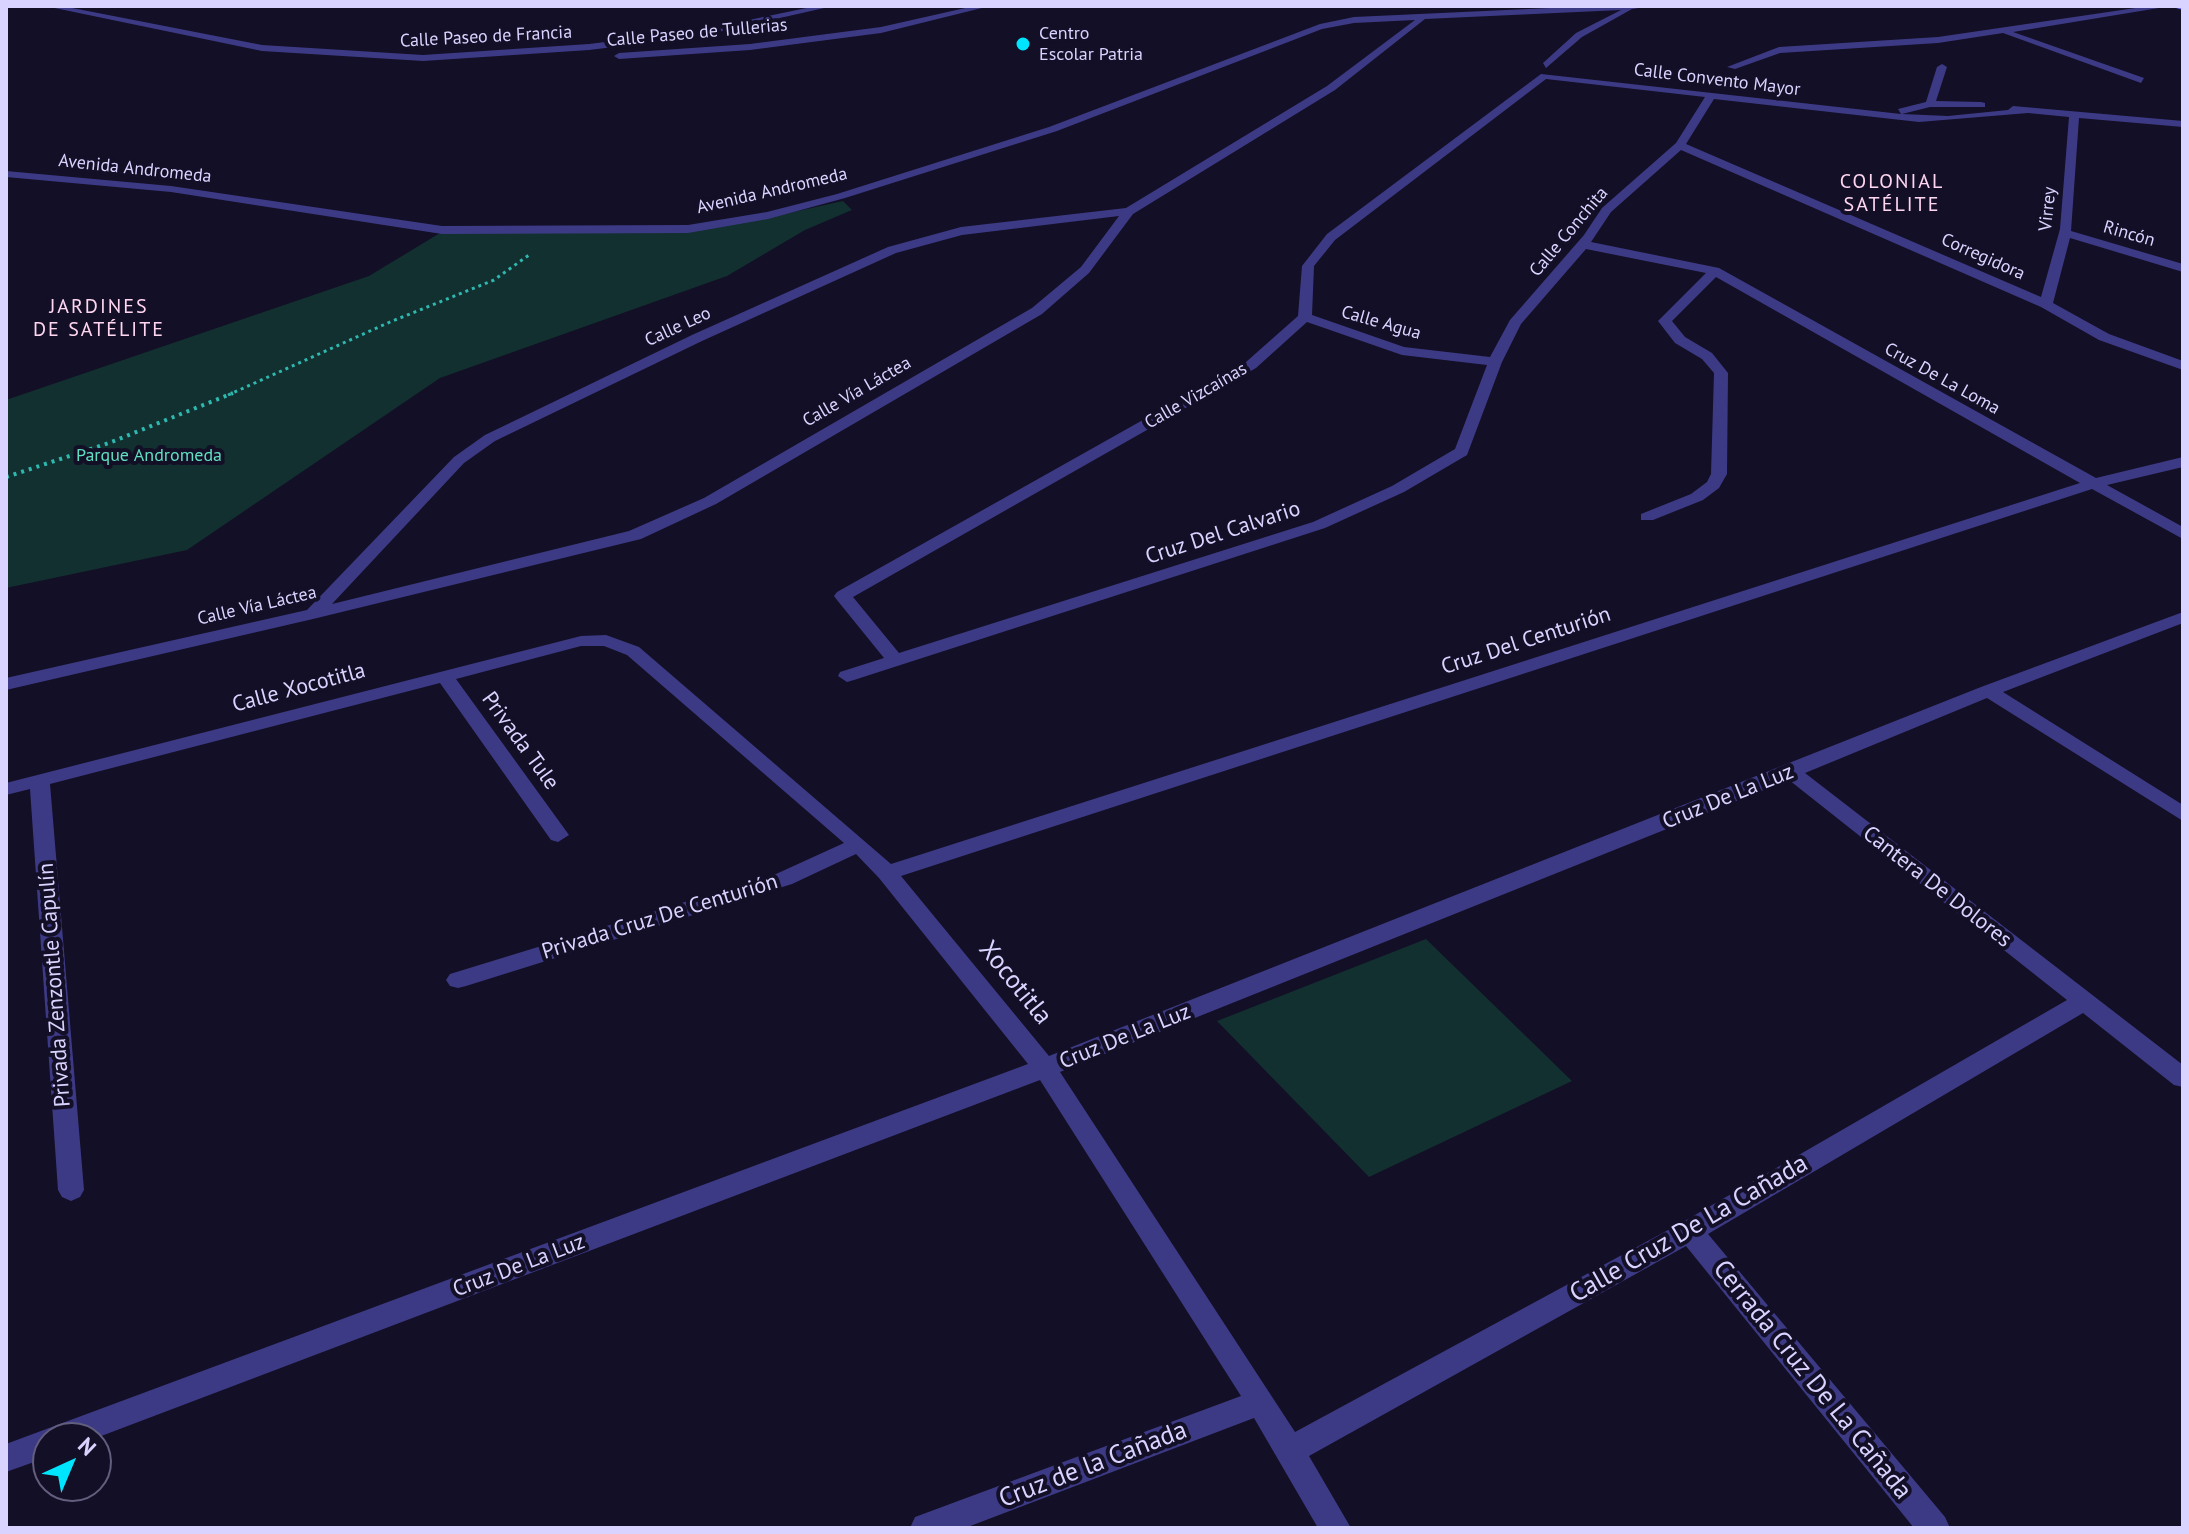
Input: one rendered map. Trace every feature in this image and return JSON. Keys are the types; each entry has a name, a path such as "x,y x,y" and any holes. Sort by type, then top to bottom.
{"street":[{"name":"Calle Paseo de Francia","path":"49,6 278,50 367,57 455,58 696,34 829,6"},
{"name":"Calle Paseo de Tullerias","path":"455,58 605,57 750,47 881,30 986,6"},
{"path":"1425,18 1648,6"},
{"path":"1732,67 1779,50 1938,40 2167,6"},
{"path":"1305,317 1308,266 1331,237 1545,71 1579,35 1632,8"},
{"name":"Calle Vía Láctea","path":"6,684 313,614 635,535 710,501 1037,311 1085,270 1129,211 1331,88 1406,28 1425,18"},
{"name":"Avenida Andromeda","path":"6,174 171,189 442,230 688,229 783,211 841,196 1053,129 1320,27 1354,20 1425,18"},
{"path":"2004,32 2141,80"},
{"path":"1930,104 1942,67"},
{"name":"Calle Convento Mayor","path":"1545,71 1711,96 1887,115 1948,119 2025,111"},
{"name":"Calle Conchita","path":"1495,362 1515,323 1606,210 1680,145 1711,96"},
{"name":"Calle Convento Mayor","path":"1887,115 1930,104 1969,104 2183,124"},
{"name":"Virrey","path":"2046,304 2065,233 2074,115"},
{"name":"Corregidora","path":"1680,145 2046,304 2104,337 2183,366"},
{"name":"Calle Leo","path":"313,614 459,460 490,438 697,338 892,250 961,231 1129,211"},
{"name":"Rincón","path":"2065,233 2183,268"},
{"name":"Cruz De La Loma","path":"1581,244 1715,271 2183,534"},
{"path":"1647,517 1697,497 1713,485 1719,474 1721,373 1707,356 1680,340 1665,321 1715,271"},
{"name":"Calle Agua","path":"1305,317 1402,351 1495,362"},
{"name":"Calle Vizcaínas","path":"896,661 843,596 1251,365 1305,317"},
{"name":"Cruz Del Calvario","path":"847,676 1319,525 1398,489 1462,452 1495,362"},
{"name":"Cruz Del Centurión","path":"887,873 2092,484 2183,462"},
{"name":"Cruz De La Luz","path":"103,1422 1045,1068 1988,691 2183,617"},
{"name":"Xocotitla","path":"606,640 633,651 858,844 887,873 1045,1068 1261,1402 1335,1528"},
{"name":"Calle Xocotitla","path":"6,789 444,675 581,641 606,640"},
{"name":"Privada Tule","path":"444,675 558,835"},
{"path":"1988,691 2183,814"},
{"name":"Cantera De Dolores","path":"1791,772 2183,1078"},
{"name":"Privada Zenzontle Capulín","path":"40,781 71,1190"},
{"name":"Privada Cruz De Centurión","path":"458,980 784,879 858,844"},
{"name":"Calle Cruz De La Cañada","path":"1291,1450 1690,1231 2083,1002"},
{"name":"Cerrada Cruz De La Cañada","path":"1690,1231 1934,1528"},
{"name":"Cruz de la Cañada","path":"926,1528 1261,1402"},
{"path":"6,1458 32,1449"}],"path":[{"path":"6,477 109,443 246,389 390,322 494,280 563,231"}],"green space":[{"name":"Parque Andromeda","path":"843,201 852,210 805,230 727,276 440,378 187,550 6,588 6,400 369,276 440,233 684,232"},
{"path":"1426,939 1572,1081 1369,1177 1217,1021"}],"place":[{"name":"Centro Escolar Patria","path":"1023,44"}],"district":[{"name":"COLONIAL SATÉLITE","path":"1892,194"},
{"name":"JARDINES DE SATÉLITE","path":"99,318"}]}
